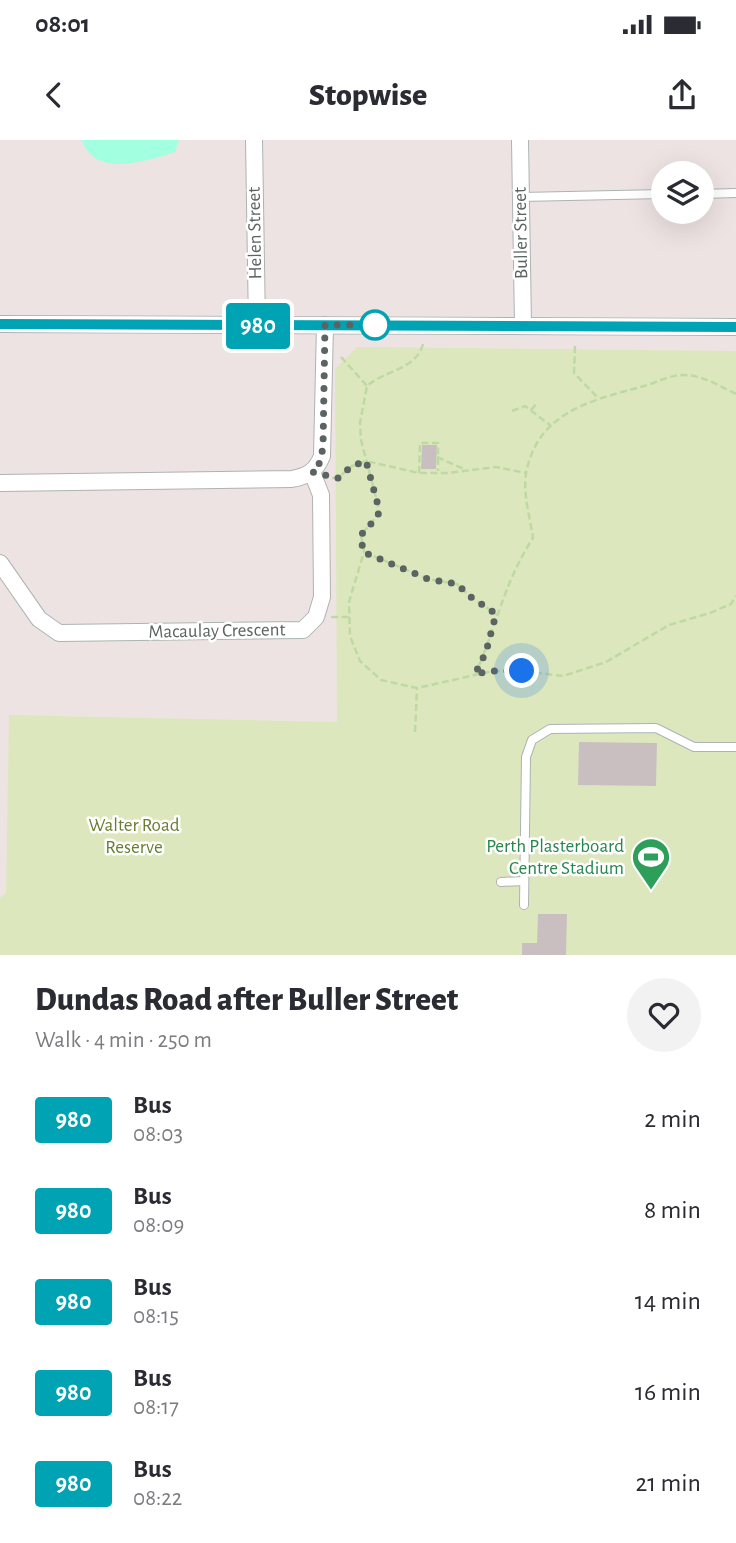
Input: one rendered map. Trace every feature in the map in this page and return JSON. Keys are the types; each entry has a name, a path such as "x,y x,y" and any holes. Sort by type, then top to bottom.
{"street":[{"name":"Helen Street","path":"254,140 257,326"},
{"name":"Buller Street","path":"520,140 523,326"},
{"path":"0,324 736,327"},
{"path":"0,483 292,479 312,472 319,464 323,448 325,325"},
{"name":"Macaulay Crescent","path":"0,563 39,619 59,633 303,630 316,617 322,597 321,495 312,472"}],"lane":[{"path":"714,194 736,193"},
{"path":"521,197 651,194"},
{"path":"524,905 526,757 532,740 550,729 656,728 694,747 736,747"},
{"path":"501,881 524,881"}],"path":[{"path":"423,344 421,353 412,363 385,373 367,386 360,423 360,440 379,509 378,516 361,535 363,552 349,603 350,636 360,661 381,680 417,688 493,671 563,676 606,662 669,625 731,604 736,596"},
{"path":"575,346 574,373 598,398"},
{"path":"337,354 367,386"},
{"path":"475,674 486,652 496,614 519,560 533,538 526,495 526,472 539,440 559,416 598,398 680,375 703,378 736,394"},
{"path":"531,410 537,403"},
{"path":"512,411 526,406 551,426"},
{"path":"419,473 419,443 438,443 438,473"},
{"path":"438,457 466,470"},
{"path":"312,472 338,478 352,466 366,461 419,473 496,467 526,472"},
{"path":"363,552 428,579 457,584 496,614"},
{"path":"415,732 417,688"}],"green space":[{"name":"Walter Road Reserve","path":"357,347 736,351 736,955 0,955 0,898 6,893 9,715 337,722 335,369"}],"shaded area":[{"path":"82,140 179,140 175,152 123,164 98,160"}],"building":[{"path":"422,445 437,445 436,469 421,469"},
{"path":"579,742 657,743 656,786 578,785"},
{"path":"538,914 567,914 566,955 522,955 522,943 537,943"}],"bus line":[{"name":"980","path":"0,324 736,327"}],"place":[{"name":"Perth Plasterboard Centre Stadium","path":"651,891"}],"route":[{"path":"375,325 325,325 323,448 319,464 312,472 338,478 352,466 366,461 379,509 378,516 361,535 363,552 428,579 457,584 496,614 486,652 475,674 522,671"}]}
